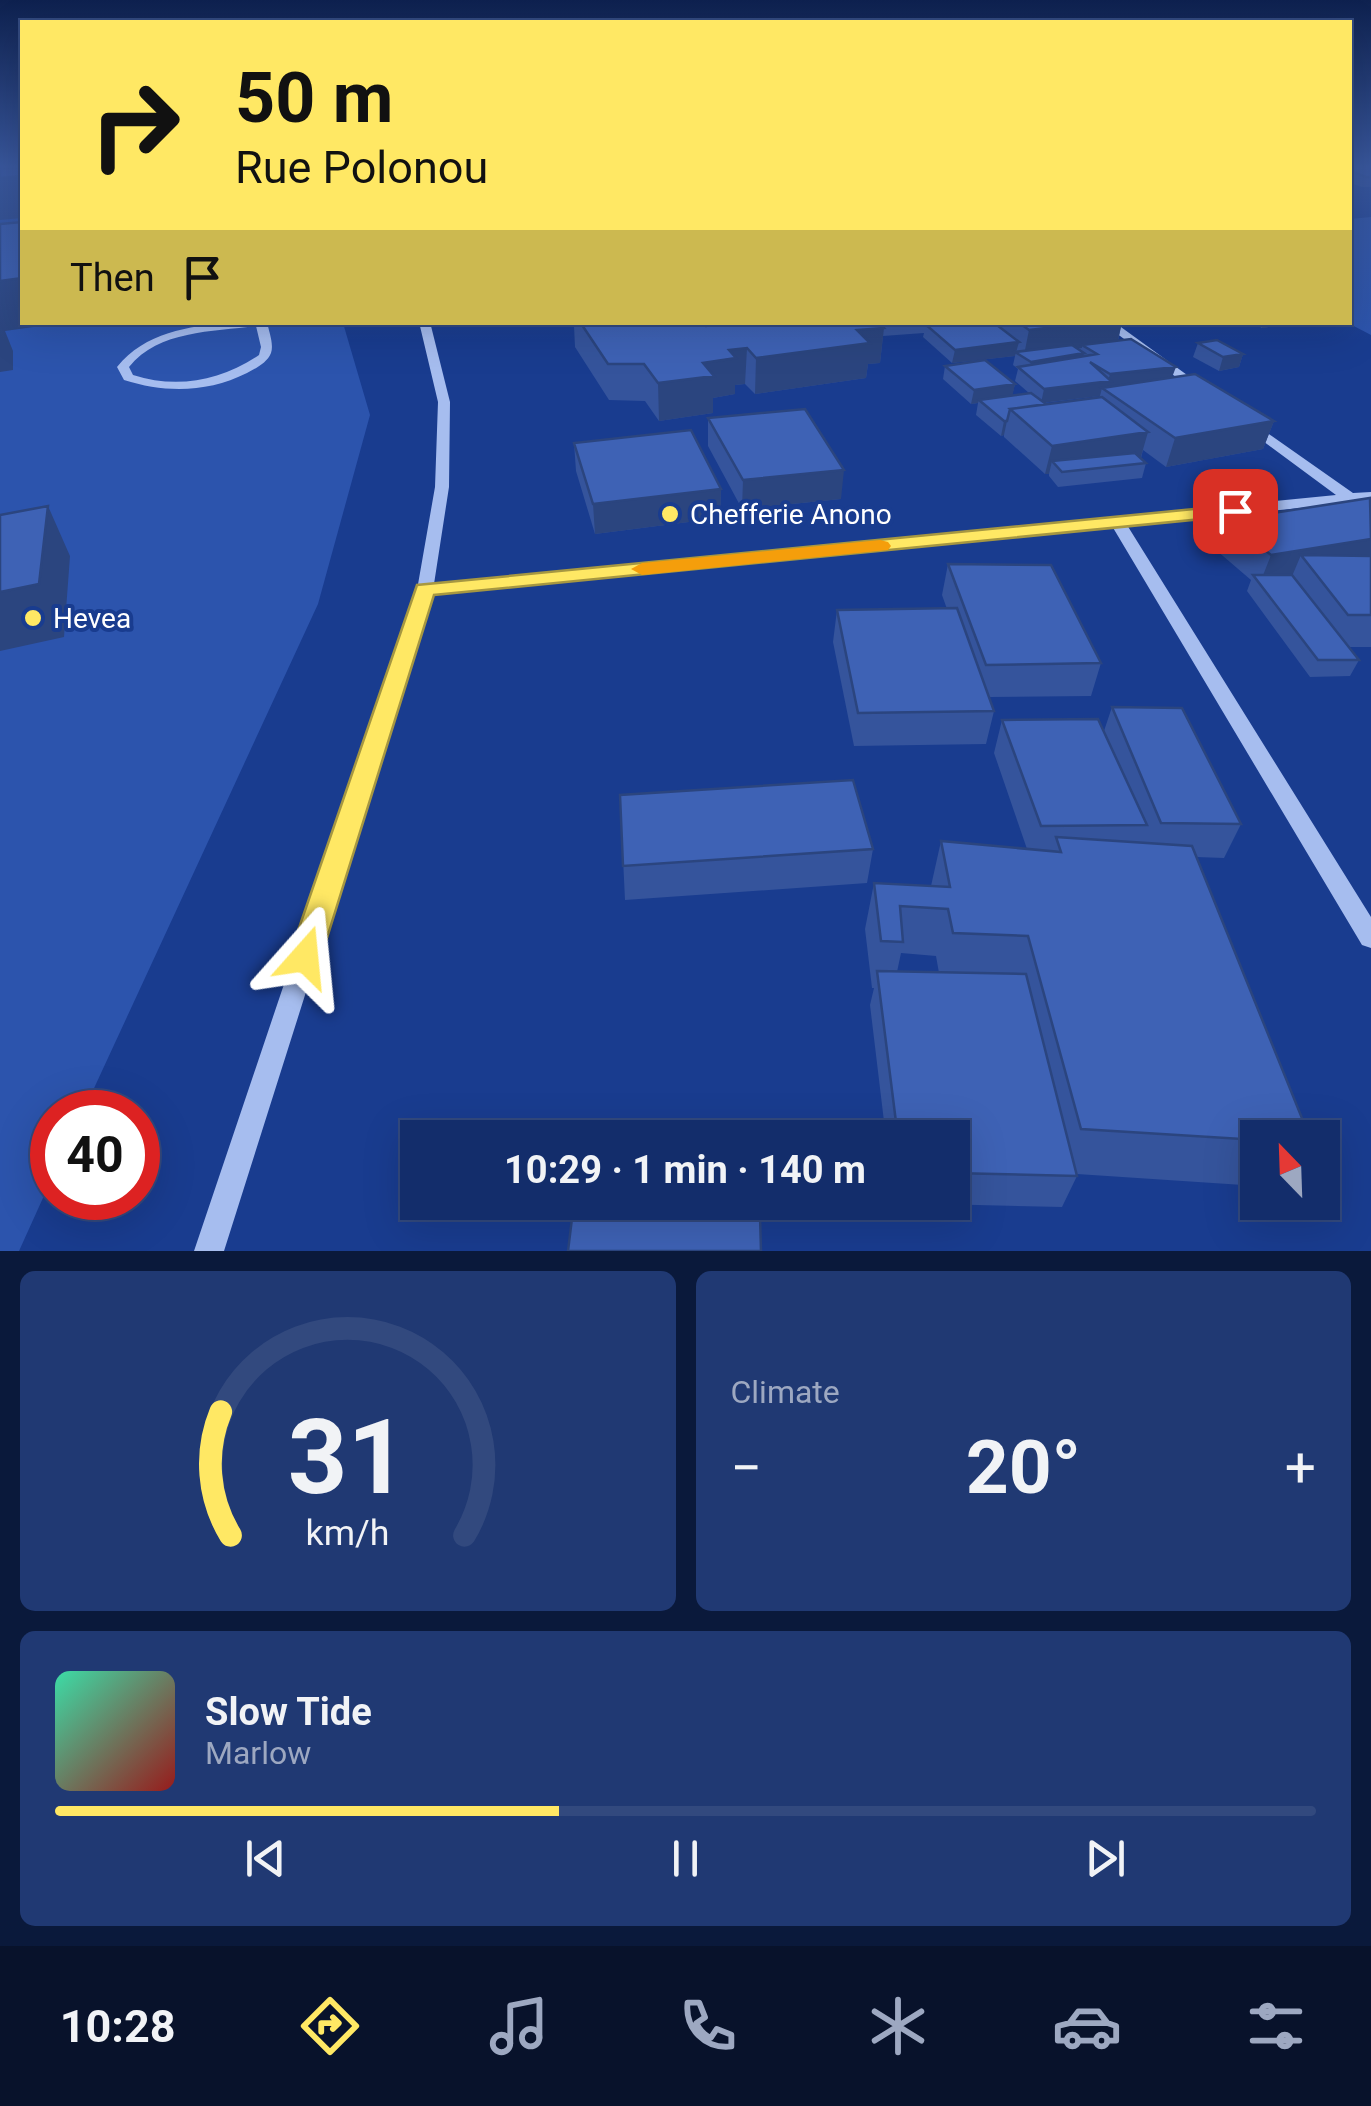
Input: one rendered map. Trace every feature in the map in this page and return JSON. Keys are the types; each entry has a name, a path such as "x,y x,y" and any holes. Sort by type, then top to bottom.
{"street":[{"path":"244,325 168,338 129,356 123,368 128,377 144,384 184,385 227,377 250,368 264,357 267,347 262,325"},
{"path":"208,1251 425,590 442,488 444,402 425,325"},
{"path":"1110,325 1214,398"},
{"path":"1240,418 1352,498"},
{"path":"425,590 1371,496"},
{"path":"1118,523 1371,938"}],"shaded area":[{"path":"0,223 20,223 20,325 344,325 370,415 318,604 93,1090 30,1090 30,1220 33,1220 19,1251 0,1251"},
{"path":"1352,223 1371,223 1371,335 1352,325"}],"building":[{"path":"20,223 20,278 0,281 0,224"},
{"path":"582,325 884,328 857,330 870,343 756,358 747,348 729,350 736,358 703,363 714,376 658,383 644,364 608,364"},
{"path":"926,325 997,325 1019,342 955,350"},
{"path":"1022,325 1072,325 1029,330"},
{"path":"1131,339 1176,367 1110,374 1090,362 1111,381 1044,389 1018,367 1097,354 1082,345"},
{"path":"1217,340 1243,354 1223,357 1198,343"},
{"path":"1072,345 1084,353 1031,362 1015,352"},
{"path":"985,360 1015,384 974,390 945,366"},
{"path":"1195,374 1274,421 1175,438 1102,388"},
{"path":"1031,393 1046,404 1010,409 1007,421 979,400"},
{"path":"1102,397 1148,432 1052,446 1010,409"},
{"path":"805,409 844,470 743,480 708,418"},
{"path":"691,430 721,489 593,504 574,443"},
{"path":"1135,453 1146,463 1062,472 1052,461"},
{"path":"1370,498 1371,539 1271,555 1228,520"},
{"path":"48,506 39,584 0,592 0,515"},
{"path":"1301,555 1371,556 1371,615 1348,615"},
{"path":"948,564 1051,565 1101,663 986,665"},
{"path":"1253,575 1292,575 1359,660 1318,660"},
{"path":"957,608 994,711 858,713 837,610"},
{"path":"1112,707 1182,708 1241,824 1161,823"},
{"path":"1098,719 1147,825 1041,826 1002,720"},
{"path":"853,780 873,849 623,866 620,795"},
{"path":"1056,837 1192,846 1303,1120 1240,1120 1240,1139 1081,1129 1028,936 953,933 948,909 900,906 903,942 881,941 874,883 950,887 941,841 1061,852"},
{"path":"877,971 1026,974 1077,1176 970,1173 970,1120 896,1120"},
{"path":"572,1220 760,1220 761,1251 568,1251"}],"slow traffic":[{"path":"642,569 880,546"}],"place":[{"name":"Chefferie Anono","path":"670,514"},
{"name":"Hevea","path":"33,618"}],"route":[{"path":"305,957 425,590 1235,511"}]}
